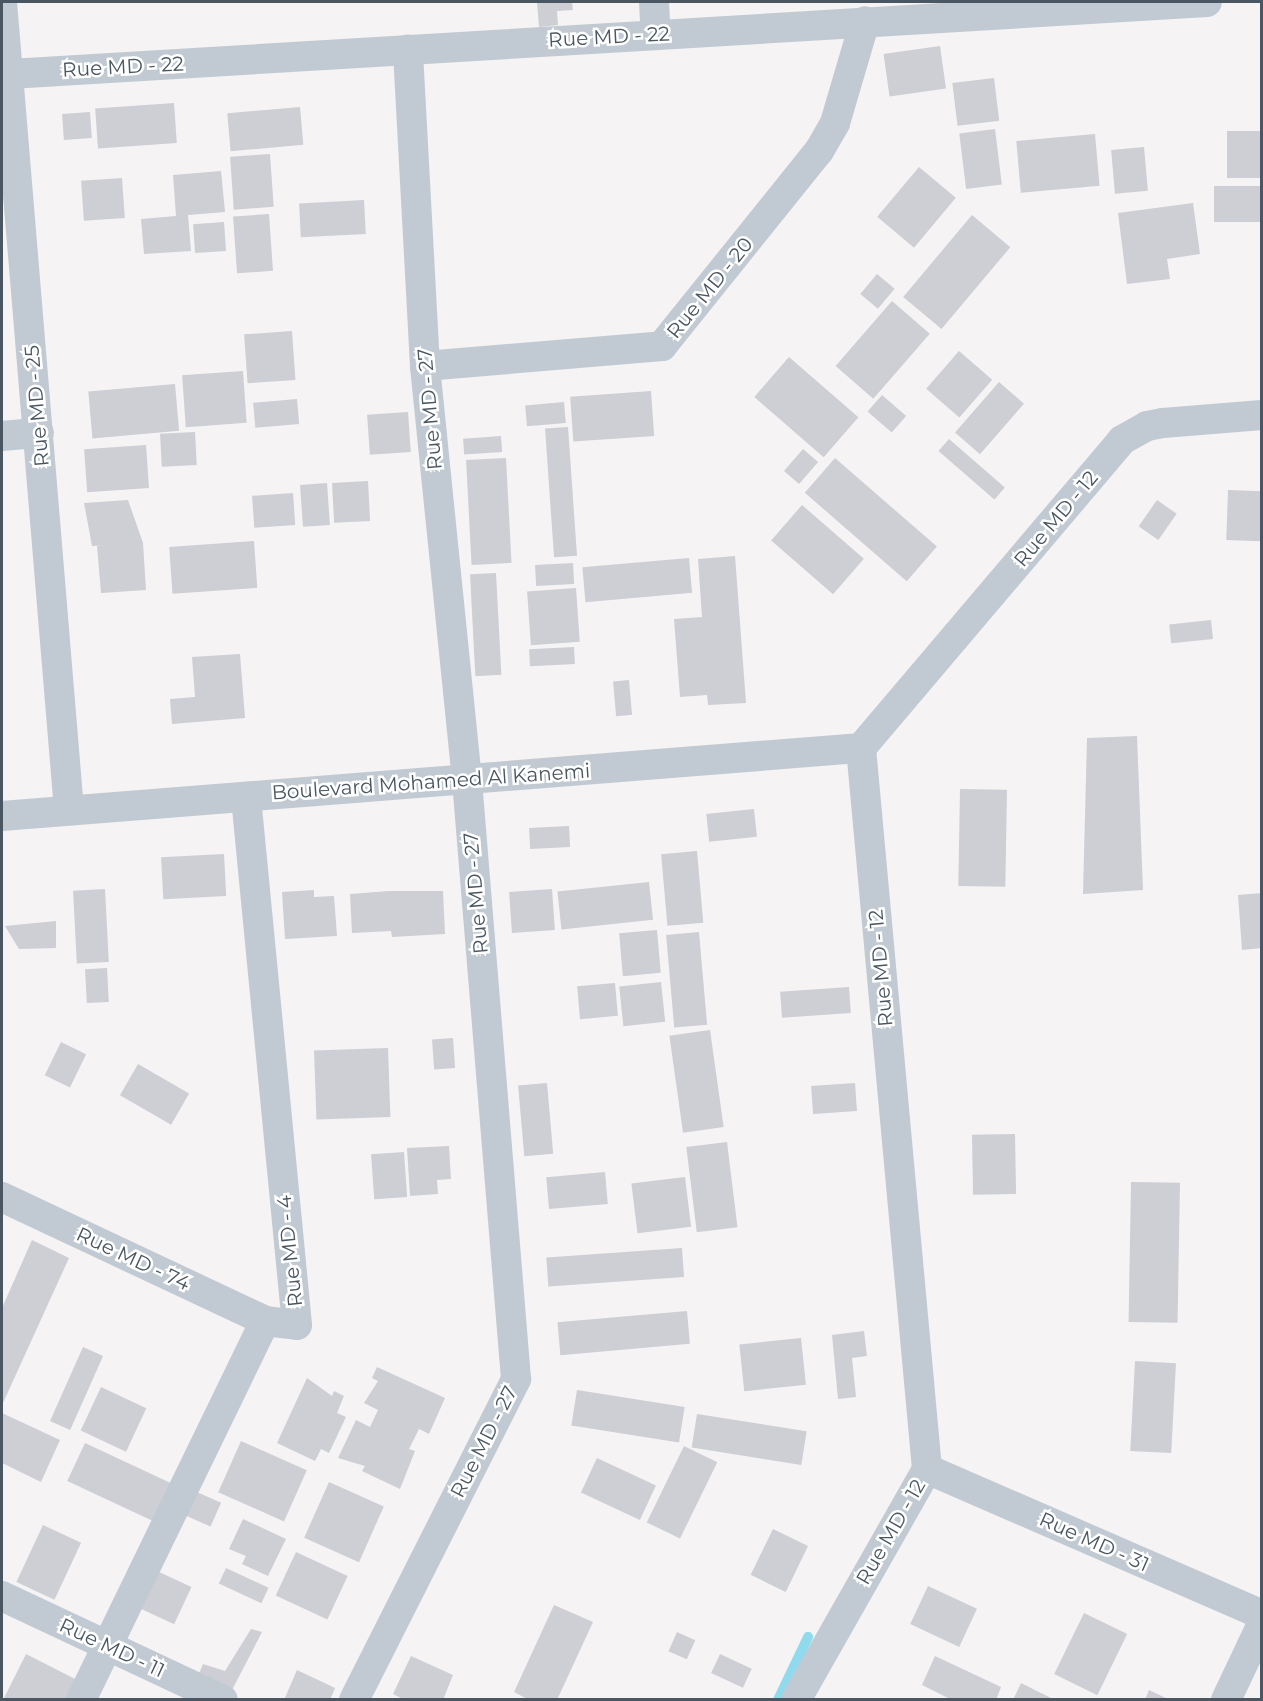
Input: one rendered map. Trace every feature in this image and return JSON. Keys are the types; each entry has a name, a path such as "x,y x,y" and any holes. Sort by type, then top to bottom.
{"street":[{"name":"Rue MD - 25","path":"2,2 10,74 69,810"},
{"path":"654,2 656,34"},
{"name":"Rue MD - 22","path":"10,74 1207,2"},
{"name":"Rue MD - 20","path":"425,366 662,346 819,151 835,123 865,21"},
{"name":"Rue MD - 27","path":"354,1700 516,1379 467,780 425,366 408,49"},
{"name":"Rue MD - 12","path":"796,1700 927,1469 861,748 1122,440 1147,426 1163,423 1262,415"},
{"path":"2,436 39,433"},
{"name":"Boulevard Mohamed Al Kanemi","path":"2,816 861,748"},
{"name":"Rue MD - 4","path":"81,1700 265,1321 297,1325 246,797"},
{"name":"Rue MD - 74","path":"2,1197 265,1321"},
{"name":"Rue MD - 31","path":"927,1469 1262,1615"},
{"name":"Rue MD - 11","path":"2,1596 224,1700"},
{"path":"1226,1700 1262,1624"}],"building":[{"path":"537,2 572,2 573,10 557,11 558,25 539,27"},
{"path":"940,46 946,89 890,97 884,54"},
{"path":"994,78 999,121 958,126 952,83"},
{"path":"174,103 177,143 98,148 95,109"},
{"path":"300,107 303,145 231,151 227,113"},
{"path":"90,112 92,138 64,140 62,114"},
{"path":"995,129 1002,185 966,189 959,133"},
{"path":"1227,131 1262,131 1262,178 1227,178"},
{"path":"1095,134 1100,186 1021,193 1016,141"},
{"path":"1144,147 1148,191 1115,194 1111,150"},
{"path":"270,154 274,207 234,210 230,157"},
{"path":"919,167 956,198 914,248 877,217"},
{"path":"221,171 225,212 188,215 191,251 144,254 141,219 176,216 173,175"},
{"path":"122,178 125,218 84,221 81,181"},
{"path":"1214,186 1262,186 1262,222 1214,222"},
{"path":"364,200 366,234 301,237 299,203"},
{"path":"1193,203 1200,254 1167,259 1170,279 1127,284 1118,213"},
{"path":"269,214 273,271 237,273 233,217"},
{"path":"972,215 1010,247 942,329 903,297"},
{"path":"224,222 226,251 195,253 193,224"},
{"path":"877,274 895,289 878,309 860,294"},
{"path":"892,301 930,334 873,399 836,366"},
{"path":"292,331 295,380 248,383 244,334"},
{"path":"959,351 992,380 959,418 926,389"},
{"path":"789,357 858,417 824,457 754,397"},
{"path":"243,371 247,423 186,427 182,375"},
{"path":"999,382 1024,404 980,454 955,433"},
{"path":"175,384 179,431 92,438 88,392"},
{"path":"651,391 654,436 573,442 570,397"},
{"path":"882,395 906,416 892,433 868,412"},
{"path":"297,399 299,424 255,428 253,403"},
{"path":"564,402 566,423 527,426 525,405"},
{"path":"408,412 411,452 370,455 367,415"},
{"path":"568,427 577,556 554,557 545,429"},
{"path":"195,432 197,465 162,467 160,434"},
{"path":"501,436 502,452 464,455 463,439"},
{"path":"949,439 1005,488 994,500 939,451"},
{"path":"146,445 149,488 87,492 84,449"},
{"path":"803,449 818,462 799,484 784,471"},
{"path":"506,458 511,563 472,565 466,460"},
{"path":"835,458 937,547 907,581 805,493"},
{"path":"368,481 370,521 334,523 332,483"},
{"path":"327,483 330,525 303,527 300,485"},
{"path":"1228,490 1262,491 1260,541 1226,540"},
{"path":"293,493 295,525 254,528 252,496"},
{"path":"128,500 143,543 146,590 101,593 97,546 106,545 92,546 84,503"},
{"path":"1157,500 1177,514 1158,540 1139,526"},
{"path":"802,505 864,559 833,594 771,540"},
{"path":"254,541 257,588 172,594 169,547"},
{"path":"735,556 746,703 708,705 707,695 680,697 674,619 702,617 698,559"},
{"path":"689,558 692,593 585,602 582,567"},
{"path":"573,563 574,584 536,586 535,565"},
{"path":"496,573 501,675 475,676 470,574"},
{"path":"576,588 580,642 531,645 527,591"},
{"path":"1211,620 1213,639 1171,643 1169,624"},
{"path":"574,647 575,664 530,666 529,649"},
{"path":"240,654 245,718 172,724 170,699 195,697 192,657"},
{"path":"629,680 632,715 616,716 613,681"},
{"path":"1137,736 1143,890 1083,894 1087,738"},
{"path":"960,789 1007,790 1005,887 958,886"},
{"path":"754,809 757,837 709,842 706,814"},
{"path":"569,826 570,847 530,849 529,828"},
{"path":"697,851 703,923 667,926 661,854"},
{"path":"224,854 226,896 163,899 161,857"},
{"path":"649,882 653,920 561,929 558,892"},
{"path":"105,889 109,962 77,964 73,891"},
{"path":"552,889 555,930 512,933 509,892"},
{"path":"314,890 314,897 334,896 337,936 285,939 282,892"},
{"path":"443,891 445,934 392,937 391,931 352,933 350,894"},
{"path":"1262,893 1262,948 1242,950 1238,895"},
{"path":"56,921 56,948 19,949 5,926"},
{"path":"657,930 661,973 623,976 619,933"},
{"path":"699,932 707,1025 674,1028 666,935"},
{"path":"107,968 109,1002 87,1003 85,969"},
{"path":"661,982 665,1022 623,1026 619,986"},
{"path":"615,983 618,1016 580,1019 577,986"},
{"path":"849,987 851,1013 782,1018 780,992"},
{"path":"710,1030 724,1127 683,1133 669,1036"},
{"path":"453,1038 455,1068 434,1069 432,1039"},
{"path":"61,1042 86,1054 70,1088 45,1075"},
{"path":"388,1048 390,1117 316,1120 314,1051"},
{"path":"138,1064 189,1094 171,1125 120,1095"},
{"path":"547,1083 553,1154 524,1156 518,1086"},
{"path":"855,1083 857,1111 813,1114 811,1086"},
{"path":"1015,1134 1016,1194 973,1195 972,1135"},
{"path":"727,1142 737,1227 697,1232 686,1147"},
{"path":"449,1146 451,1179 437,1180 438,1194 410,1196 407,1148"},
{"path":"404,1152 407,1197 374,1199 371,1154"},
{"path":"605,1172 608,1204 549,1209 546,1177"},
{"path":"685,1177 691,1227 637,1233 631,1184"},
{"path":"1131,1182 1180,1183 1178,1323 1129,1322"},
{"path":"32,1240 69,1258 3,1403 2,1308"},
{"path":"682,1248 684,1277 548,1286 546,1257"},
{"path":"687,1311 690,1344 560,1355 557,1322"},
{"path":"864,1331 867,1356 852,1358 856,1397 838,1399 832,1335"},
{"path":"801,1338 806,1385 744,1391 739,1344"},
{"path":"83,1347 103,1356 70,1430 50,1421"},
{"path":"1135,1361 1176,1363 1171,1453 1130,1451"},
{"path":"377,1367 445,1398 429,1434 419,1429 409,1449 415,1451 400,1489 362,1471 365,1466 338,1458 356,1420 370,1427 378,1410 364,1403 378,1381 372,1378"},
{"path":"307,1378 332,1396 334,1391 344,1396 337,1413 346,1417 329,1453 321,1449 315,1461 277,1443"},
{"path":"101,1387 146,1408 126,1452 81,1431"},
{"path":"577,1390 685,1407 679,1443 571,1426"},
{"path":"2,1413 60,1440 41,1482 2,1463"},
{"path":"697,1414 807,1431 801,1465 692,1448"},
{"path":"241,1441 307,1470 284,1521 218,1492"},
{"path":"85,1443 174,1484 156,1522 67,1481"},
{"path":"684,1446 717,1462 680,1539 647,1522"},
{"path":"597,1458 656,1485 640,1520 581,1492"},
{"path":"329,1482 384,1506 359,1562 304,1538"},
{"path":"190,1489 221,1503 210,1527 179,1513"},
{"path":"243,1519 286,1539 268,1576 242,1564 246,1556 229,1549"},
{"path":"43,1525 81,1543 54,1600 16,1582"},
{"path":"773,1529 808,1546 786,1592 751,1575"},
{"path":"296,1552 348,1576 327,1620 276,1596"},
{"path":"226,1568 269,1588 261,1603 219,1583"},
{"path":"157,1571 191,1587 174,1624 140,1608"},
{"path":"928,1586 977,1609 959,1647 910,1624"},
{"path":"554,1605 593,1622 557,1700 529,1700 514,1692"},
{"path":"1084,1613 1127,1634 1097,1695 1054,1674"},
{"path":"251,1629 262,1632 230,1694 199,1674 203,1664 225,1671"},
{"path":"677,1632 695,1640 687,1659 668,1651"},
{"path":"26,1654 81,1682 73,1700 3,1700"},
{"path":"720,1654 752,1669 743,1688 711,1673"},
{"path":"411,1656 453,1675 443,1700 405,1700 393,1694"},
{"path":"935,1656 1001,1687 996,1700 952,1700 922,1685"},
{"path":"297,1670 335,1688 330,1700 284,1700"},
{"path":"1021,1683 1055,1700 1013,1700"},
{"path":"1149,1690 1170,1700 1145,1700"}],"waterway":[{"path":"778,1700 808,1637"}]}
